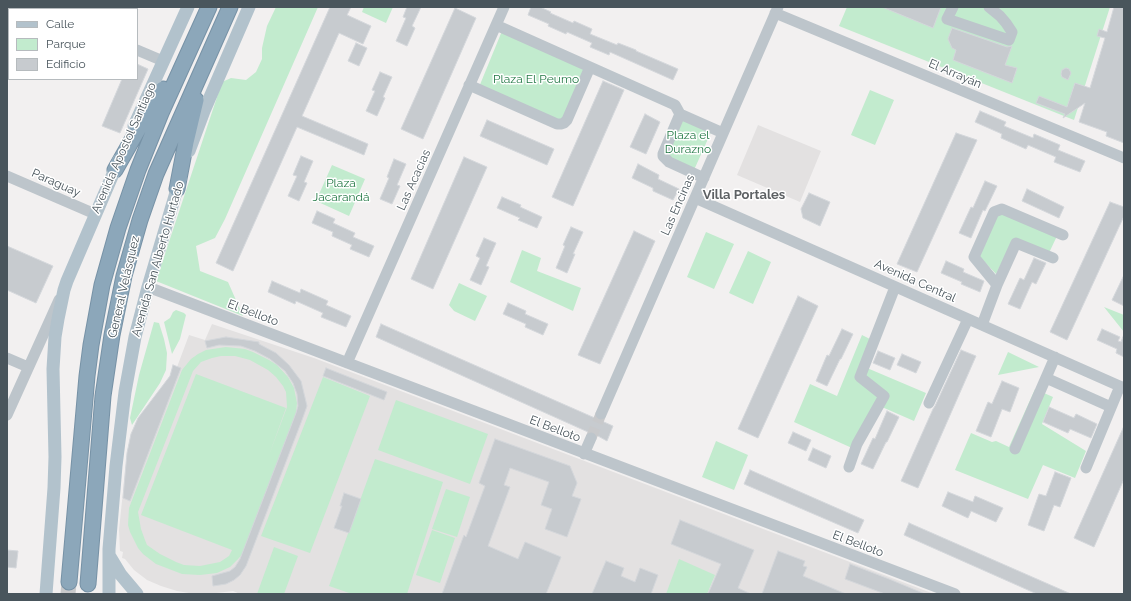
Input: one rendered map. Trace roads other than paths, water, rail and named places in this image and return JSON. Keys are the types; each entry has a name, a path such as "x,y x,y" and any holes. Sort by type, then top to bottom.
{"highway":[{"name":"General Velásquez","path":"69,582 86,384 91,345 102,285 118,228 138,170 161,113 209,7"},
{"name":"General Velásquez","path":"88,584 103,396 118,304 132,248 148,197 165,152 230,7"},
{"path":"114,170 190,48"},
{"path":"177,189 191,120 207,58"}],"main road":[{"name":"Avenida Apostol Santiago","path":"64,290 114,170 188,7"},
{"name":"Avenida San Alberto Hurtado","path":"108,594 109,554 116,458 125,392 135,337 148,287 185,163 204,111 249,7"},
{"path":"46,594 55,457 52,386 53,353 64,290"},
{"path":"109,554 121,575 137,594"}],"street":[{"name":"Las Acacias","path":"347,363 504,7"},
{"path":"953,7 947,19 1009,40 1012,32 1000,16 989,7"},
{"name":"Las Encinas","path":"601,414 777,10"},
{"name":"El Arrayán","path":"777,10 1124,158"},
{"path":"496,25 635,88 675,104 680,114 723,133"},
{"path":"138,50 163,61"},
{"path":"470,85 557,124 561,124 567,120 590,67"},
{"path":"680,114 662,154 669,162 704,178"},
{"name":"Paraguay","path":"7,176 95,214"},
{"name":"Avenida Central","path":"695,198 1122,387"},
{"path":"997,284 974,257 994,212 1002,209 1063,235"},
{"path":"982,325 997,284 1016,243 1053,258"},
{"name":"El Belloto","path":"148,287 954,594"},
{"path":"849,467 857,444 884,396 860,377 895,287"},
{"path":"7,414 64,290"},
{"path":"929,403 968,319"},
{"path":"1015,449 1055,357"},
{"path":"7,358 28,367"},
{"path":"1046,378 1111,407"},
{"path":"1086,468 1111,407 1122,387"},
{"path":"584,454 591,438"}],"tunnel":[{"path":"591,438 601,414"},
{"path":"68,594 69,582"}],"district":[{"name":"Villa Portales","path":"744,195"}],"park label":[{"name":"Plaza El Peumo","path":"536,79"},
{"name":"Plaza el Durazno","path":"688,142"},
{"name":"Plaza Jacarandá","path":"341,190"}]}
